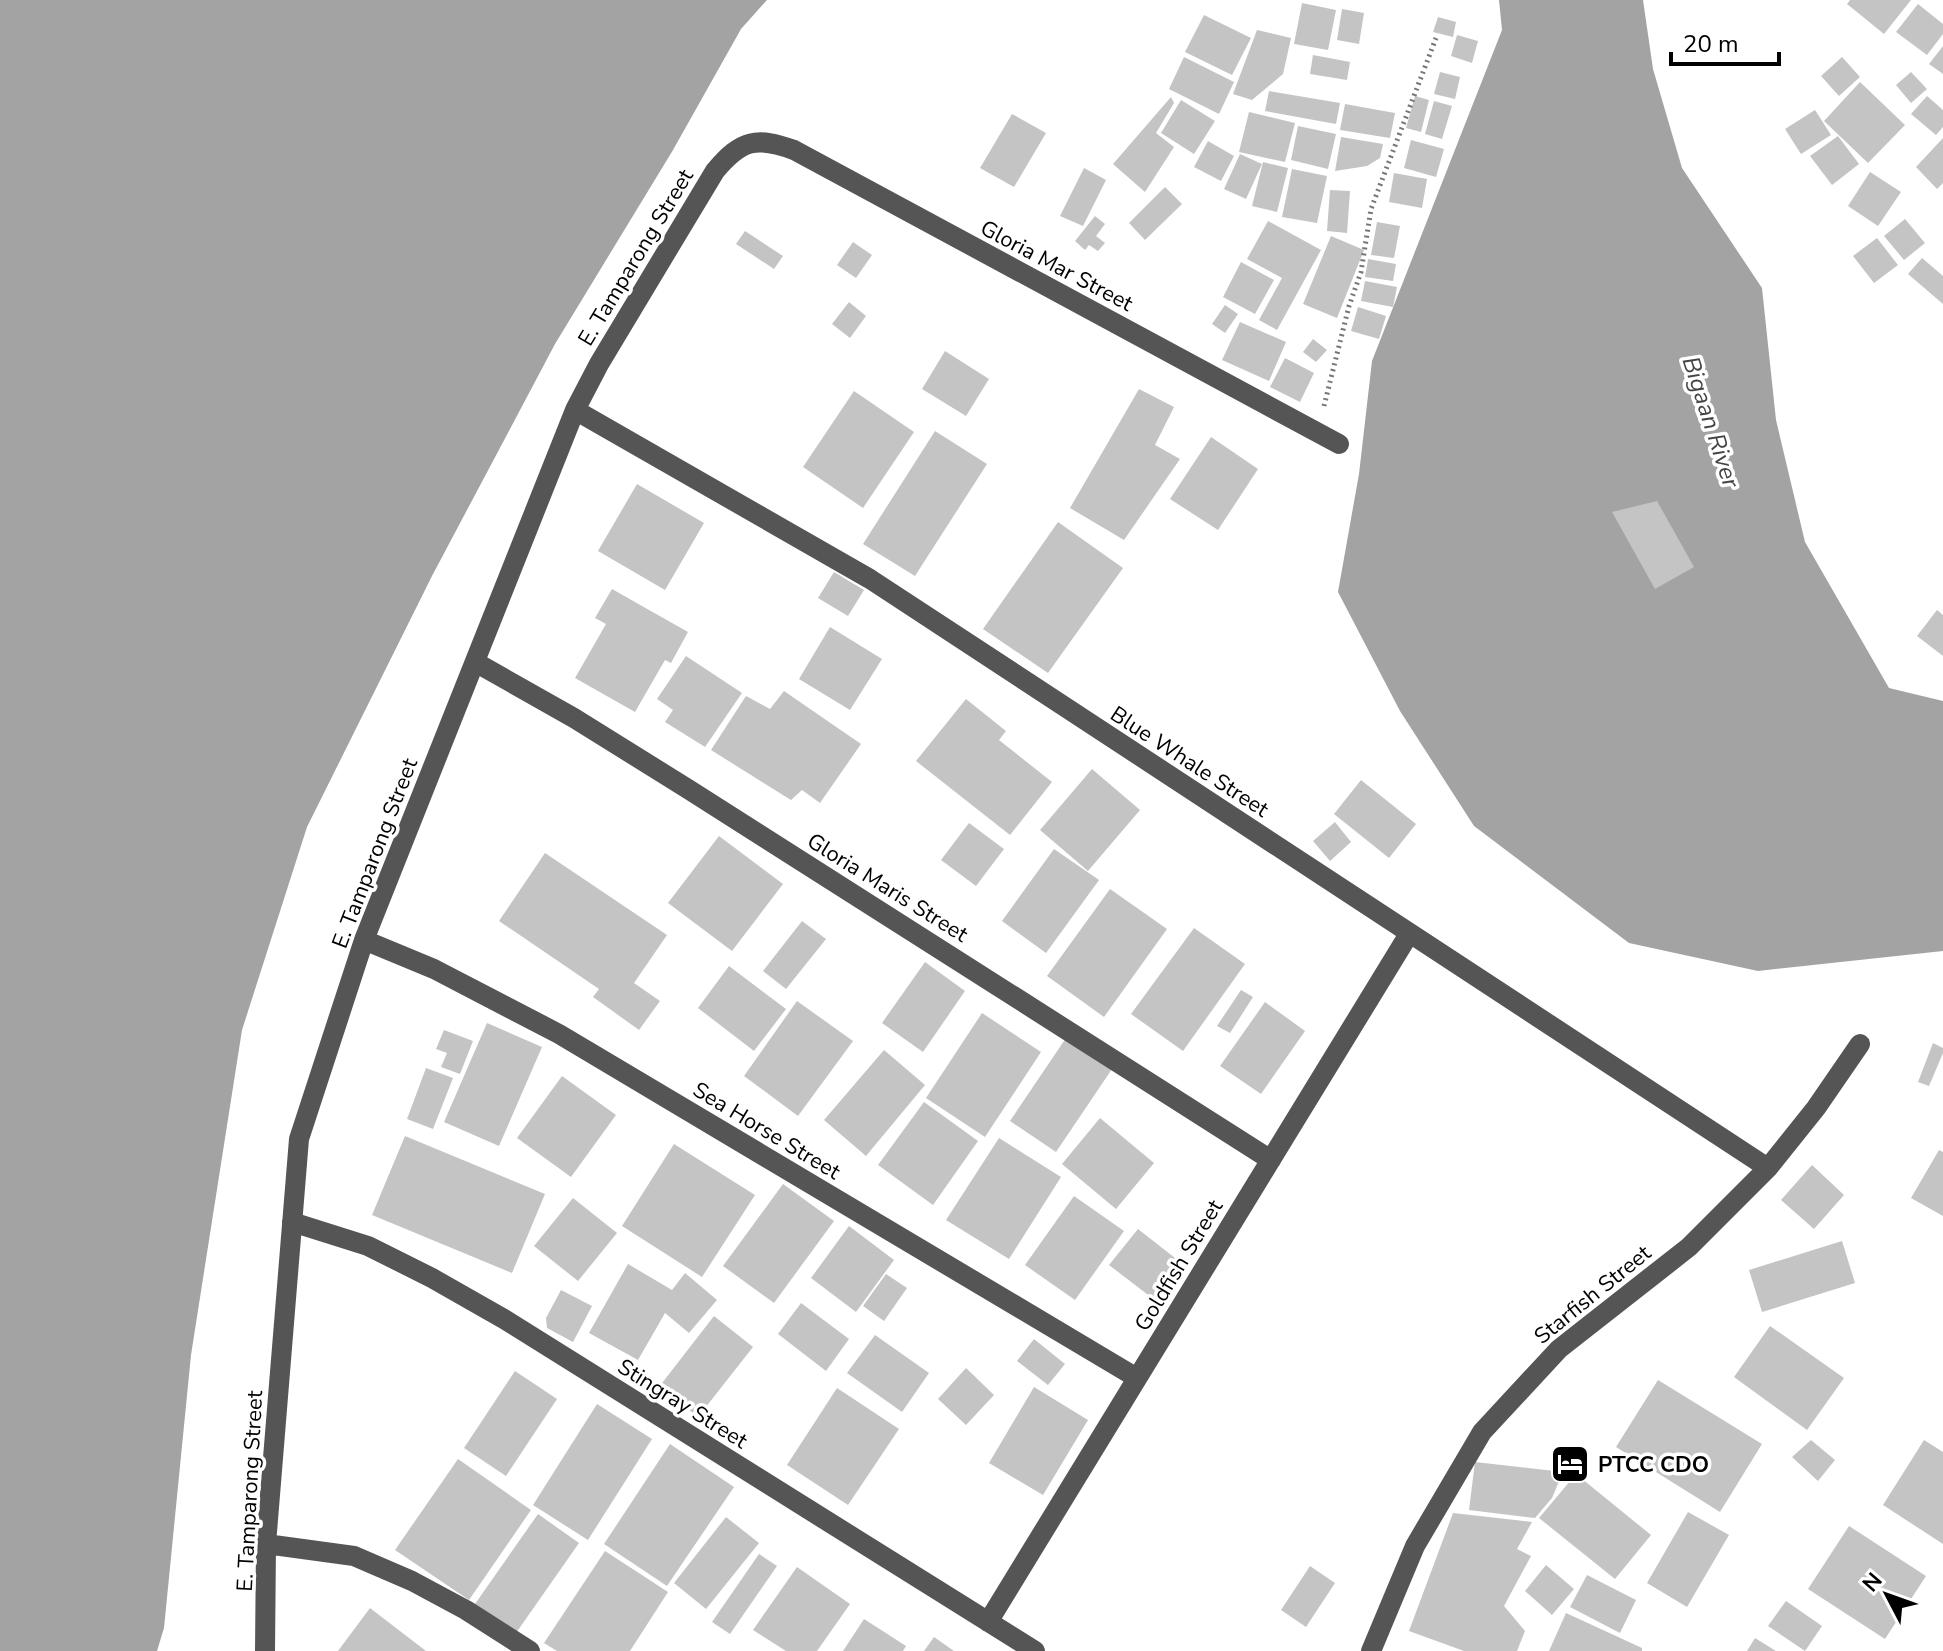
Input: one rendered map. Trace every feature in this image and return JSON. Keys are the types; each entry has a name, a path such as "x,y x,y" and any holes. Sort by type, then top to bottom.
{"street":[{"name":"Gloria Mar Street","path":"747,143 770,142 794,150 1339,444"},
{"name":"E. Tamparong Street","path":"265,1651 266,1544 299,1139 364,940 575,410 599,364 715,171 730,153 747,143"},
{"name":"Blue Whale Street","path":"575,410 870,579 1768,1168"},
{"name":"Gloria Maris Street","path":"475,662 574,718 688,789 1271,1160"},
{"name":"Goldfish Street","path":"988,1622 1409,934"},
{"name":"Sea Horse Street","path":"364,940 434,969 559,1034 1137,1378"},
{"name":"Starfish Street","path":"1371,1651 1415,1546 1482,1432 1559,1349 1689,1247 1768,1168 1816,1108 1860,1044"},
{"name":"Stingray Street","path":"292,1222 368,1246 492,1312 1035,1651"},
{"path":"266,1544 354,1556 453,1603 530,1651"}],"path":[{"path":"1316,434 1349,306 1361,272 1371,209 1436,38"}],"water":[{"path":"0,0 767,0 741,29 673,150 555,344 432,576 307,827 242,1030 191,1355 164,1628 157,1651 0,1651"},
{"name":"Bigaan River","path":"1499,0 1643,0 1653,69 1682,168 1762,288 1776,420 1805,542 1889,688 1943,701 1943,951 1758,971 1629,943 1474,826 1400,711 1338,592 1359,474 1372,361 1502,30"}],"building":[{"path":"1850,0 1911,0 1884,34 1847,4"},
{"path":"1302,3 1336,10 1328,50 1294,44"},
{"path":"1918,4 1943,24 1943,34 1927,55 1896,32"},
{"path":"1342,9 1364,13 1359,44 1337,40"},
{"path":"1204,15 1251,38 1232,75 1185,52"},
{"path":"1438,17 1456,22 1453,37 1433,32"},
{"path":"1257,30 1291,38 1283,74 1252,100 1233,94"},
{"path":"1457,35 1478,41 1472,63 1451,56"},
{"path":"1943,46 1943,74 1929,64"},
{"path":"1313,55 1350,62 1347,80 1310,74"},
{"path":"1184,57 1234,82 1219,114 1169,89"},
{"path":"1842,57 1860,77 1839,96 1821,76"},
{"path":"1440,72 1460,77 1455,99 1434,94"},
{"path":"1911,72 1927,89 1911,103 1896,85"},
{"path":"1860,82 1905,125 1868,163 1824,121"},
{"path":"1269,91 1340,103 1336,124 1265,111"},
{"path":"1415,96 1429,100 1421,132 1406,128"},
{"path":"1927,96 1943,110 1943,127 1936,135 1911,114"},
{"path":"1171,97 1174,103 1156,133 1174,147 1145,192 1113,164"},
{"path":"1181,100 1215,121 1194,154 1161,133"},
{"path":"1434,101 1452,106 1442,139 1425,134"},
{"path":"1345,104 1395,113 1390,138 1340,130"},
{"path":"1815,110 1831,135 1801,154 1785,129"},
{"path":"1249,112 1295,123 1285,162 1239,152"},
{"path":"1012,114 1046,133 1014,187 980,168"},
{"path":"1298,126 1336,134 1328,169 1291,160"},
{"path":"1838,136 1859,164 1832,185 1810,156"},
{"path":"1341,137 1383,144 1380,158 1367,166 1335,171"},
{"path":"1943,138 1943,183 1937,189 1916,167"},
{"path":"1411,140 1444,149 1436,177 1404,168"},
{"path":"1208,141 1234,156 1221,181 1194,167"},
{"path":"1240,154 1262,164 1246,199 1224,189"},
{"path":"1263,162 1288,168 1277,212 1252,206"},
{"path":"1084,168 1106,180 1083,226 1060,216"},
{"path":"1292,169 1327,176 1317,223 1282,217"},
{"path":"1870,172 1901,192 1878,226 1848,206"},
{"path":"1394,173 1427,179 1422,208 1389,202"},
{"path":"1165,187 1182,204 1145,240 1129,223"},
{"path":"1330,190 1350,191 1347,233 1327,231"},
{"path":"1095,216 1105,224 1096,236 1105,243 1098,251 1089,245 1085,250 1075,241"},
{"path":"1905,219 1925,243 1904,260 1884,236"},
{"path":"1268,221 1321,250 1277,330 1259,320 1282,278 1247,259"},
{"path":"1377,222 1400,226 1394,258 1371,255"},
{"path":"745,231 783,256 774,269 736,244"},
{"path":"1331,236 1364,250 1337,318 1303,304"},
{"path":"1877,238 1898,265 1874,283 1853,256"},
{"path":"853,242 872,255 856,278 837,265"},
{"path":"1922,258 1943,276 1943,304 1908,274"},
{"path":"1368,259 1396,264 1393,281 1365,277"},
{"path":"1241,262 1274,280 1255,314 1223,297"},
{"path":"1365,281 1397,287 1393,307 1361,301"},
{"path":"849,302 866,316 850,338 832,324"},
{"path":"1225,305 1238,314 1225,333 1212,324"},
{"path":"1358,307 1386,316 1379,339 1351,331"},
{"path":"1240,322 1286,342 1269,381 1222,360"},
{"path":"1313,339 1327,350 1316,362 1303,352"},
{"path":"945,351 989,379 966,416 922,389"},
{"path":"1285,358 1314,373 1300,402 1270,387"},
{"path":"1139,389 1174,407 1155,445 1180,459 1124,540 1070,508"},
{"path":"854,391 914,432 863,508 803,467"},
{"path":"935,431 987,464 915,576 863,544"},
{"path":"1211,437 1258,469 1218,530 1170,499"},
{"path":"637,484 704,523 665,590 598,551"},
{"path":"1657,501 1694,567 1655,589 1612,512"},
{"path":"1058,522 1123,568 1048,673 983,629"},
{"path":"834,572 864,590 848,616 818,598"},
{"path":"612,589 688,632 671,663 665,660 635,712 575,678 606,624 595,618"},
{"path":"1937,610 1943,615 1943,656 1917,636"},
{"path":"830,627 882,659 850,710 799,679"},
{"path":"686,656 742,693 705,747 665,722 673,710 657,699"},
{"path":"784,691 861,744 820,803 802,790 791,800 711,750 746,696 770,709"},
{"path":"966,699 1006,731 999,740 1052,782 1010,835 916,761"},
{"path":"1092,769 1140,810 1088,871 1040,830"},
{"path":"1361,780 1416,824 1389,858 1334,814"},
{"path":"1335,822 1351,842 1330,861 1313,841"},
{"path":"969,823 1004,849 976,886 941,860"},
{"path":"719,836 783,884 732,951 668,903"},
{"path":"1054,849 1099,880 1046,953 1002,921"},
{"path":"545,853 667,935 634,983 660,1001 639,1030 593,997 599,989 499,921"},
{"path":"1110,889 1167,929 1104,1017 1047,976"},
{"path":"802,921 826,939 786,989 763,971"},
{"path":"1194,928 1245,964 1183,1051 1131,1014"},
{"path":"925,962 965,991 923,1052 882,1023"},
{"path":"729,966 786,1009 754,1051 698,1008"},
{"path":"1241,990 1253,997 1230,1033 1217,1026"},
{"path":"797,1001 853,1041 798,1116 744,1076"},
{"path":"1265,1002 1305,1031 1261,1094 1220,1066"},
{"path":"982,1013 1041,1052 985,1137 926,1098"},
{"path":"487,1023 542,1047 499,1146 444,1122"},
{"path":"444,1030 473,1041 460,1074 441,1067 447,1053 436,1049"},
{"path":"1066,1038 1112,1069 1056,1152 1010,1121"},
{"path":"1933,1043 1943,1048 1943,1053 1929,1086 1918,1082"},
{"path":"884,1050 925,1085 866,1156 824,1120"},
{"path":"426,1068 453,1078 433,1129 407,1119"},
{"path":"562,1076 616,1115 571,1177 517,1138"},
{"path":"924,1102 978,1141 933,1205 878,1165"},
{"path":"1100,1118 1154,1163 1116,1209 1062,1164"},
{"path":"405,1136 545,1194 512,1273 372,1215"},
{"path":"999,1138 1061,1177 1009,1259 946,1220"},
{"path":"674,1144 755,1195 702,1277 622,1226"},
{"path":"1939,1150 1943,1152 1943,1216 1911,1198"},
{"path":"1812,1165 1844,1195 1814,1229 1781,1200"},
{"path":"783,1184 834,1221 774,1303 723,1266"},
{"path":"1074,1196 1124,1231 1075,1300 1025,1265"},
{"path":"573,1198 617,1233 578,1281 534,1246"},
{"path":"849,1226 894,1260 856,1312 811,1278"},
{"path":"1138,1229 1184,1265 1156,1301 1109,1265"},
{"path":"1842,1241 1855,1283 1762,1312 1749,1270"},
{"path":"628,1264 672,1290 685,1273 717,1300 689,1333 665,1313 638,1360 589,1333"},
{"path":"886,1274 907,1288 884,1321 863,1306"},
{"path":"561,1290 592,1306 573,1342 547,1328 546,1318"},
{"path":"801,1303 849,1339 826,1371 778,1334"},
{"path":"714,1316 753,1347 698,1417 659,1387"},
{"path":"1770,1326 1844,1378 1807,1430 1734,1377"},
{"path":"875,1335 929,1373 902,1412 847,1373"},
{"path":"1034,1339 1065,1364 1048,1385 1017,1361"},
{"path":"966,1368 994,1395 966,1425 938,1399"},
{"path":"515,1371 557,1399 506,1476 464,1448"},
{"path":"1658,1380 1762,1444 1720,1512 1616,1447"},
{"path":"1034,1387 1088,1420 1043,1495 989,1463"},
{"path":"837,1388 899,1429 848,1505 787,1465"},
{"path":"597,1404 652,1439 588,1540 533,1505"},
{"path":"1811,1440 1835,1460 1818,1481 1792,1457"},
{"path":"1924,1440 1943,1452 1943,1544 1883,1505"},
{"path":"670,1444 734,1487 667,1586 604,1544"},
{"path":"458,1459 531,1510 469,1600 395,1550"},
{"path":"1475,1462 1563,1472 1552,1498 1535,1518 1469,1510"},
{"path":"1576,1474 1651,1535 1615,1579 1539,1518"},
{"path":"1688,1512 1729,1535 1687,1607 1647,1583"},
{"path":"1453,1513 1532,1522 1517,1549 1531,1556 1504,1606 1525,1631 1517,1651 1464,1651 1409,1631"},
{"path":"538,1514 579,1543 516,1633 475,1604"},
{"path":"726,1517 759,1543 706,1609 674,1583"},
{"path":"1849,1526 1926,1576 1885,1639 1808,1589"},
{"path":"605,1551 668,1592 630,1651 557,1651 544,1643"},
{"path":"759,1554 777,1566 730,1634 712,1622"},
{"path":"1546,1565 1574,1589 1552,1615 1525,1591"},
{"path":"1310,1566 1335,1583 1306,1627 1281,1610"},
{"path":"797,1567 850,1604 817,1651 786,1651 753,1630"},
{"path":"1587,1575 1636,1600 1620,1633 1570,1607"},
{"path":"1786,1601 1822,1626 1805,1651 1768,1626"},
{"path":"370,1608 426,1651 338,1651"},
{"path":"1566,1613 1642,1648 1642,1651 1549,1651"},
{"path":"864,1619 906,1646 903,1651 843,1651"},
{"path":"934,1637 954,1651 924,1651"},
{"path":"1755,1638 1776,1651 1747,1651"}],"place":[{"name":"PTCC CDO","path":"1570,1464"}]}
